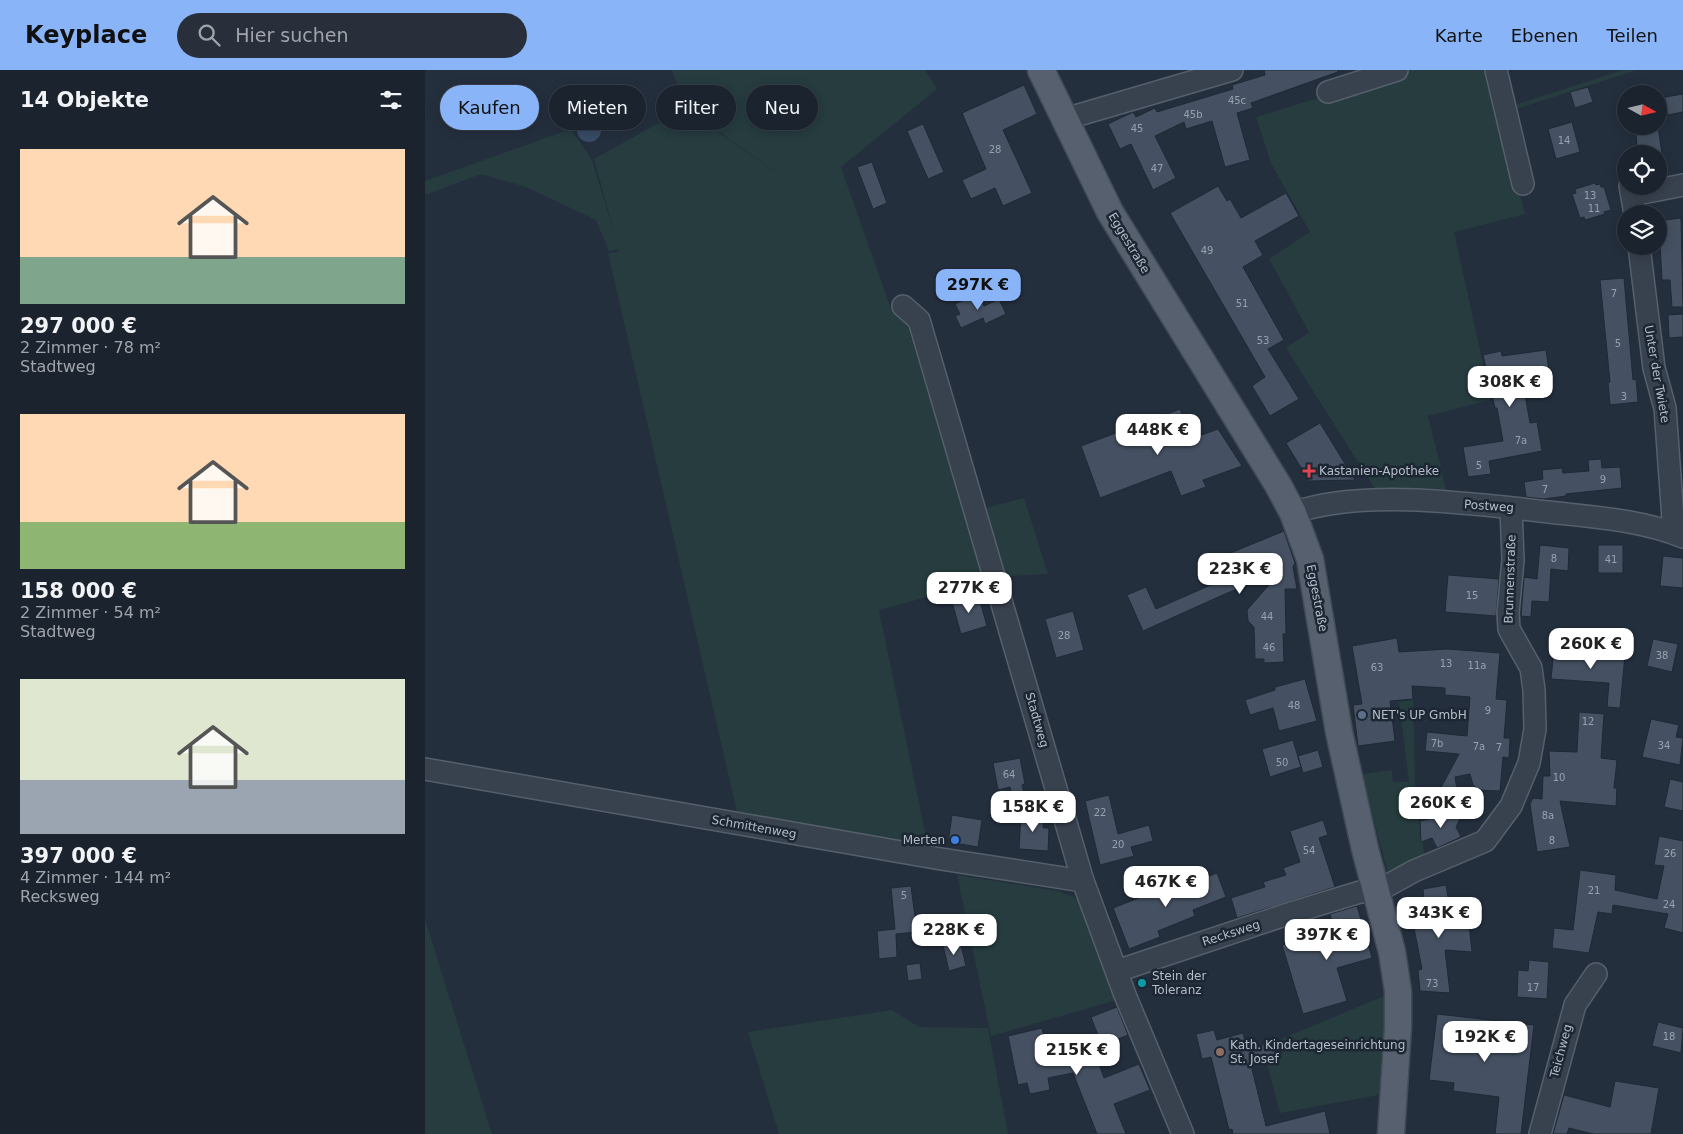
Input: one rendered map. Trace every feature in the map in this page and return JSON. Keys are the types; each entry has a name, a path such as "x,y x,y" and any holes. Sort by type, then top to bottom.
{"main road":[{"name":"Eggestraße","path":"1041,70 1110,212 1293,513 1310,559 1339,732 1365,849 1392,952 1398,991 1398,1027 1391,1134"}],"street":[{"path":"1065,119 1232,70"},
{"path":"1328,92 1397,70"},
{"path":"1496,70 1523,184"},
{"path":"1632,198 1683,185"},
{"name":"Unter der Twiete","path":"1640,255 1654,368 1665,408 1673,519 1677,534"},
{"name":"Stadtweg","path":"903,306 919,320 1083,881 1183,1134"},
{"name":"Postweg","path":"1293,513 1337,502 1397,500 1511,508 1637,524 1677,534"},
{"name":"Brunnenstraße","path":"1376,892 1414,871 1485,841 1511,806 1529,763 1535,729 1534,690 1531,668 1509,629 1508,613 1513,560 1511,508"},
{"name":"Schmittenweg","path":"425,769 941,860 1083,881"},
{"name":"Recksweg","path":"1117,971 1297,911 1360,892 1376,892"},
{"name":"Teichweg","path":"1540,1134 1575,1005 1596,974"}],"green space":[{"path":"672,70 925,70 937,89 841,167 891,309 912,326 989,580 879,610 928,846 737,812 608,253 619,252 619,249 609,251 596,220 526,187 481,174 425,195 425,181 572,130 592,160 616,239 594,159 656,125 656,130 715,130 799,188 716,130 736,130 736,85 677,85"},
{"path":"1411,70 1488,70 1525,214 1454,232 1491,400 1428,416 1447,493 1375,489 1286,348 1309,332 1269,259 1310,232 1271,163 1256,117"},
{"path":"1623,70 1637,70 1516,109 1515,105"},
{"path":"1024,498 1048,574 1005,576 986,508"},
{"path":"1413,700 1416,815 1420,825 1426,861 1388,873 1363,774 1392,770 1393,782 1409,782 1399,702"},
{"path":"957,875 1058,891 1078,899 1117,1000 991,1036"},
{"path":"425,919 492,1134 425,1134"},
{"path":"1384,996 1386,1033 1379,1095 1280,1113 1267,1063 1278,1058 1274,1042"},
{"path":"892,1010 919,1027 988,1028 1008,1134 779,1134 748,1032"}],"water":[{"path":"577,130 601,130 598,139 594,141 584,141 578,135"}],"building":[{"path":"1264,70 1338,70 1338,72 1251,103 1253,108 1237,113 1250,160 1225,167 1212,121 1186,129 1184,122 1155,136 1176,178 1153,190 1131,144 1120,149 1108,124 1133,112 1136,117 1155,108 1157,112 1233,89 1232,85 1265,75"},
{"path":"1024,85 1037,114 1003,130 1032,193 1003,206 995,188 971,199 962,180 986,169 962,113"},
{"path":"1588,87 1593,102 1575,108 1570,92"},
{"path":"1683,94 1683,112 1668,115 1667,97"},
{"path":"1572,122 1580,152 1556,159 1548,129"},
{"path":"923,124 944,172 928,179 907,131"},
{"path":"1636,135 1659,135 1661,145 1637,145"},
{"path":"872,162 887,203 873,209 857,167"},
{"path":"1595,183 1604,187 1611,210 1604,212 1605,214 1585,220 1584,217 1580,218 1572,194 1576,193 1575,189"},
{"path":"1218,186 1227,201 1230,199 1241,218 1286,193 1299,216 1255,241 1263,255 1243,267 1284,340 1268,349 1299,399 1270,416 1252,386 1265,377 1170,213"},
{"path":"1681,218 1683,307 1672,307 1670,280 1662,280 1661,255 1667,255 1667,220"},
{"path":"1624,278 1633,380 1636,379 1638,402 1610,405 1608,383 1610,382 1600,280"},
{"path":"978,293 984,306 999,299 1006,314 985,324 983,318 961,328 955,316 960,314 955,304"},
{"path":"1683,314 1683,337 1669,338 1668,315"},
{"path":"1546,350 1551,385 1524,389 1530,423 1537,422 1542,451 1489,461 1491,474 1468,477 1463,447 1503,441 1497,408 1495,408 1483,355 1501,351 1502,356"},
{"path":"1180,409 1191,439 1218,429 1242,466 1203,480 1206,487 1181,496 1171,471 1100,498 1081,446"},
{"path":"1320,423 1355,480 1309,481 1286,443"},
{"path":"1601,459 1602,468 1620,467 1622,488 1566,494 1566,496 1544,499 1526,497 1524,482 1543,479 1542,470 1562,468 1563,473 1589,471 1588,460"},
{"path":"1284,531 1295,563 1293,567 1297,589 1285,589 1286,634 1283,634 1284,662 1264,663 1264,659 1255,659 1254,627 1248,621 1247,610 1281,571 1143,631 1127,595 1146,587 1156,609 1231,576 1223,556"},
{"path":"1540,545 1569,548 1568,571 1551,569 1549,602 1532,601 1531,617 1521,616 1524,577 1537,579"},
{"path":"1598,545 1623,545 1623,573 1598,573"},
{"path":"1663,556 1683,558 1683,588 1660,586"},
{"path":"1448,575 1499,579 1496,616 1445,612"},
{"path":"978,594 987,626 961,634 952,602"},
{"path":"1073,611 1084,650 1056,658 1045,619"},
{"path":"1397,638 1399,652 1448,649 1500,653 1496,699 1507,700 1504,738 1510,738 1509,758 1503,757 1500,791 1479,790 1473,785 1470,774 1455,777 1460,807 1437,795 1459,754 1425,751 1427,732 1467,736 1470,697 1445,695 1445,688 1412,686 1413,699 1390,701 1395,741 1358,746 1353,705 1362,704 1352,646"},
{"path":"1653,639 1678,644 1672,672 1647,666"},
{"path":"1554,649 1625,655 1620,708 1607,707 1609,683 1551,679"},
{"path":"1305,679 1317,721 1279,731 1273,708 1250,715 1245,700 1275,690 1275,687"},
{"path":"1579,712 1604,714 1601,758 1617,760 1614,788 1617,788 1616,806 1560,801 1570,847 1537,852 1530,804 1533,798 1542,799 1543,776 1550,776 1549,751 1577,752"},
{"path":"1651,719 1679,725 1676,737 1683,738 1680,765 1642,757"},
{"path":"1293,740 1301,767 1270,777 1262,749"},
{"path":"1318,750 1323,767 1303,773 1298,756"},
{"path":"1020,758 1025,784 1022,785 1027,804 1015,810 1010,787 998,790 993,763"},
{"path":"1670,779 1683,782 1683,811 1664,807"},
{"path":"1109,795 1118,834 1149,825 1153,841 1131,847 1134,856 1100,865 1085,801"},
{"path":"1464,811 1456,827 1461,837 1437,848 1432,838 1421,842 1420,821"},
{"path":"1021,814 1044,816 1043,828 1049,828 1048,851 1019,849"},
{"path":"952,815 982,820 978,847 948,842"},
{"path":"1323,820 1328,835 1319,838 1335,887 1237,918 1231,898 1265,887 1263,882 1286,875 1283,868 1300,862 1290,831"},
{"path":"1659,836 1683,841 1683,933 1664,928 1668,914 1613,905 1612,914 1598,912 1589,953 1552,948 1554,928 1573,930 1580,870 1616,875 1615,890 1657,899 1664,866 1654,865"},
{"path":"1217,873 1226,897 1193,910 1195,916 1158,931 1160,937 1129,949 1113,908 1159,890 1157,885 1179,876 1183,886"},
{"path":"1446,885 1451,914 1468,913 1472,952 1445,950 1450,993 1420,991 1418,970 1422,969 1413,923 1421,922 1419,915 1425,914 1423,889"},
{"path":"911,886 917,932 896,934 897,957 879,959 877,931 895,929 891,888"},
{"path":"1357,906 1372,958 1337,968 1347,1001 1303,1014 1282,945 1334,930 1330,914"},
{"path":"960,941 966,966 949,971 943,945"},
{"path":"1529,960 1549,962 1547,999 1517,997 1518,970 1528,971"},
{"path":"920,963 922,979 908,981 906,965"},
{"path":"1117,1007 1128,1035 1102,1046 1091,1017"},
{"path":"1437,1014 1534,1025 1521,1134 1495,1134 1499,1097 1453,1091 1454,1083 1429,1080"},
{"path":"1658,1022 1683,1028 1681,1053 1652,1046"},
{"path":"1042,1028 1047,1052 1090,1038 1104,1078 1139,1064 1150,1090 1114,1104 1126,1134 1097,1134 1073,1073 1048,1078 1050,1090 1030,1094 1027,1083 1018,1085 1008,1036"},
{"path":"1214,1030 1217,1040 1243,1033 1247,1049 1274,1042 1278,1058 1251,1065 1266,1126 1325,1111 1330,1134 1233,1134 1232,1129 1229,1130 1211,1057 1202,1059 1196,1034"},
{"path":"1615,1081 1659,1088 1651,1134 1593,1134 1569,1128 1567,1134 1553,1134 1564,1095 1610,1107"}],"place":[{"name":"Kastanien-Apotheke","path":"1309,471"},
{"name":"NET's UP GmbH","path":"1362,715"},
{"name":"Merten","path":"955,840"},
{"name":"Stein der Toleranz","path":"1142,983"},
{"name":"Kath. Kindertageseinrichtung St. Josef","path":"1220,1052"}]}
